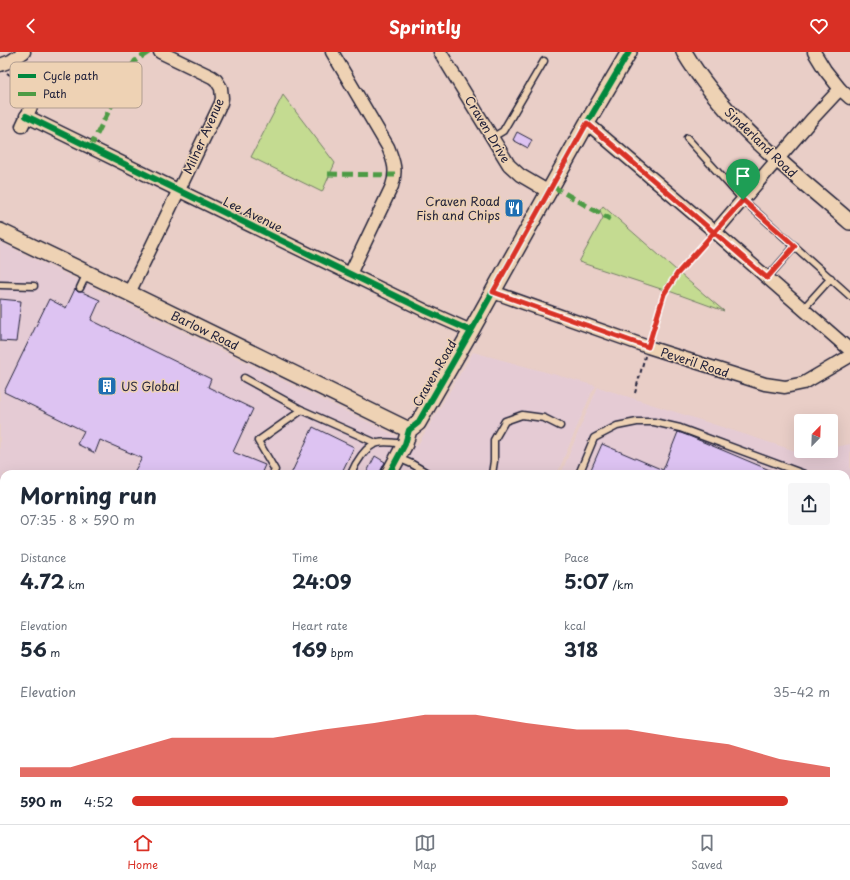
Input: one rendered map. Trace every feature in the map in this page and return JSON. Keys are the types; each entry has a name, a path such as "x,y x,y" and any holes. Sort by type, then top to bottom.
{"street":[{"path":"11,62 24,52"},
{"name":"Milner Avenue","path":"129,293 220,103 222,93 219,84 212,77 160,52"},
{"path":"332,52 388,147 395,170 392,186 350,274"},
{"name":"Craven Drive","path":"440,52 509,165 520,175 549,192"},
{"name":"Craven Road","path":"391,470 407,437 418,422 471,331 587,123 629,52"},
{"name":"Sinderland Road","path":"684,52 716,98 741,125 850,222"},
{"path":"814,52 825,70 840,89 850,98"},
{"path":"715,232 840,89"},
{"name":"Lee Avenue","path":"26,116 426,311 471,331"},
{"path":"587,123 850,350"},
{"name":"Barlow Road","path":"0,231 129,293 407,437"},
{"name":"Peveril Road","path":"493,292 648,347 765,384 785,387 804,383 850,356"}],"lane":[{"path":"493,137 503,131 544,61"},
{"path":"688,138 743,200 850,296"},
{"path":"767,278 795,246"},
{"path":"80,288 87,273"},
{"path":"803,309 831,278"},
{"path":"0,285 34,286"},
{"path":"244,378 302,410 376,443 389,443 407,437"},
{"path":"275,470 258,441 302,410"},
{"path":"493,470 494,440 505,421 522,415 544,418 560,426"},
{"path":"581,470 594,438 617,426 637,422 654,422 680,428 793,470"},
{"path":"353,470 363,453 376,443"},
{"path":"398,458 422,470"}],"path":[{"path":"26,116 27,108"},
{"path":"635,393 664,294 677,274 715,232"}],"shaded area":[{"path":"0,242 417,446 473,352 596,386 591,394 559,470 0,470"},
{"path":"598,387 794,450 794,458 838,458 838,447 850,444 850,470 563,470"}],"green space":[{"path":"283,95 335,163 322,192 251,157"},
{"path":"603,206 676,270 664,290 579,262 603,218 600,210"},
{"path":"680,274 724,311 669,291"}],"building":[{"path":"517,132 532,140 528,148 513,140"},
{"name":"US Global","path":"75,289 78,292 82,292 100,300 91,320 211,379 208,387 253,409 233,452 265,465 263,470 135,470 142,458 100,440 95,453 77,444 84,431 4,392 49,299 66,308"},
{"path":"0,299 21,301 16,342 0,341"},
{"path":"313,427 354,447 343,470 293,470"},
{"path":"678,432 770,470 663,470"},
{"path":"602,444 663,470 591,470"},
{"path":"375,456 385,462 381,470 368,470"}],"marked path":[{"path":"134,62 149,52"},
{"path":"90,148 110,108"},
{"path":"328,174 395,175"},
{"path":"552,186 610,219"}],"cycle path":[{"path":"391,470 405,444 409,430 418,423 587,123 629,52"},
{"path":"26,116 426,311 471,331"}],"place":[{"name":"Craven Road Fish and Chips","path":"514,208"},
{"name":"US Global","path":"107,386"}],"route":[{"path":"743,200 715,232 677,274 664,294 648,347 493,292 587,123 715,232 767,278 795,246 743,200"}]}
